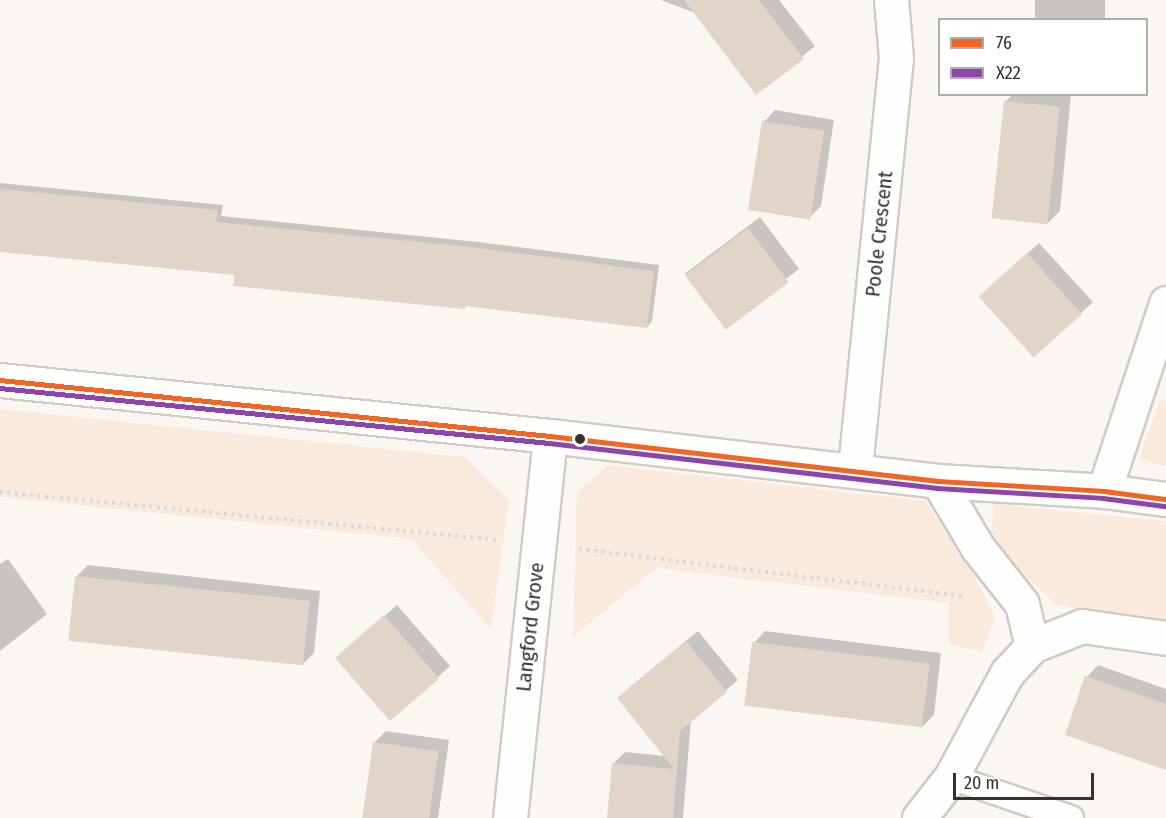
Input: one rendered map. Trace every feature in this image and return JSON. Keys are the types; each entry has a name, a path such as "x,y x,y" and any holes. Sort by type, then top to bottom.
{"street":[{"name":"Poole Crescent","path":"855,468 897,58 891,0"},
{"path":"1104,491 1166,303"},
{"path":"0,380 550,435 855,468 938,481 1104,491 1166,499"},
{"name":"Langford Grove","path":"510,818 550,435"},
{"path":"938,481 978,548 1022,604 1032,646"},
{"path":"919,818 951,777 1007,673 1032,646 1082,626 1166,638"}],"lane":[{"path":"951,777 1071,818"}],"shaded area":[{"path":"1160,400 1166,401 1166,467 1139,458"},
{"path":"0,409 465,457 509,500 491,629 411,539 0,497"},
{"path":"608,465 925,501 973,574 995,617 982,652 949,644 949,603 656,568 573,637 577,493"},
{"path":"994,504 1166,521 1166,622 1057,605 1010,563 991,534"}],"building":[{"path":"684,0 759,0 804,59 756,95"},
{"path":"1004,101 1060,107 1047,224 992,218"},
{"path":"762,121 824,131 810,220 748,210"},
{"path":"0,189 218,210 216,222 471,247 654,271 647,328 465,306 465,309 233,286 234,275 0,252"},
{"path":"748,228 789,282 726,330 685,276"},
{"path":"1027,253 1082,314 1034,357 979,296"},
{"path":"75,576 310,601 303,665 68,641"},
{"path":"384,615 439,678 390,721 335,658"},
{"path":"686,641 727,692 680,731 673,818 607,818 612,763 674,769 617,698"},
{"path":"752,642 930,664 922,727 744,706"},
{"path":"1085,676 1166,704 1166,770 1065,735"},
{"path":"373,742 438,751 429,818 362,818"}],"transit line":[{"name":"76","path":"0,380 550,436 938,481 1104,491 1166,499"},
{"name":"X22","path":"0,388 549,443 937,488 1103,498 1165,506"}]}
